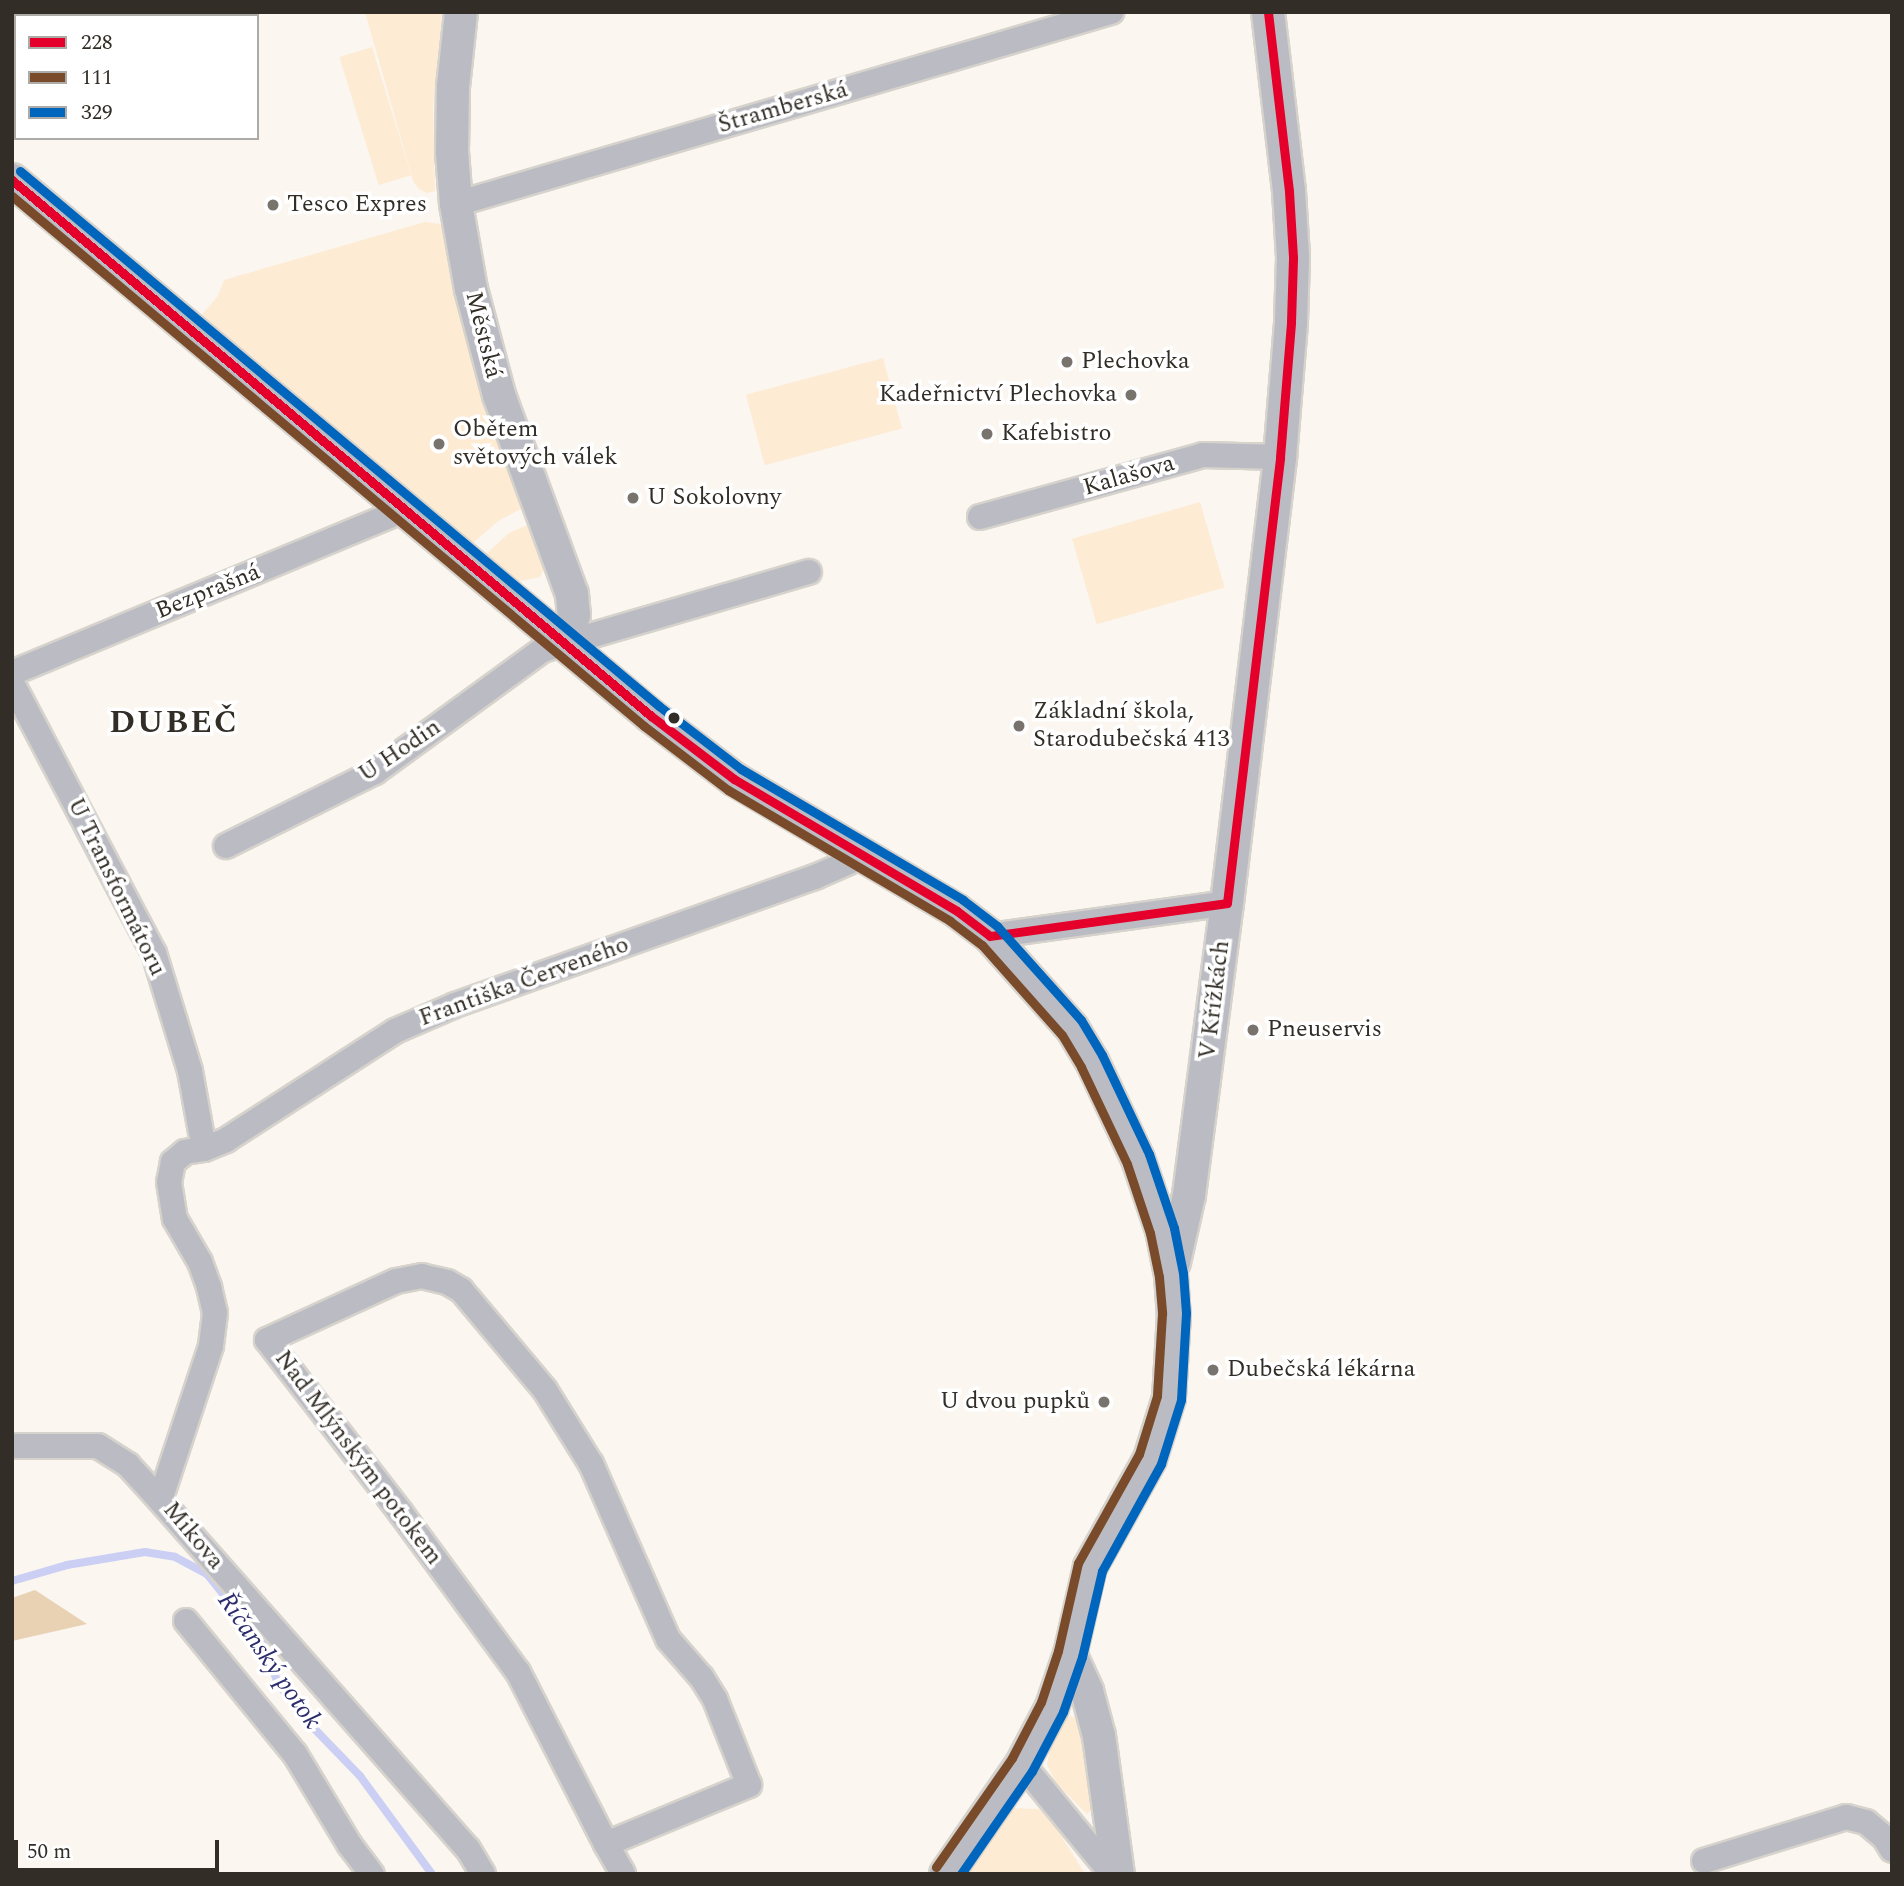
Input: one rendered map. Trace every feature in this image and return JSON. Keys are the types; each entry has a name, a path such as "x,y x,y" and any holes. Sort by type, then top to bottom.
{"street":[{"name":"Městská","path":"461,12 453,87 452,152 456,204 471,289 499,395 572,594 574,615 566,644"},
{"name":"Štramberská","path":"456,204 1111,12"},
{"name":"V Křížkách","path":"1171,1275 1189,1195 1280,457 1293,257 1268,12"},
{"path":"12,180 404,510 734,779 957,911 989,936 1072,1027 1092,1061 1138,1159 1162,1230 1171,1275 1172,1362 1163,1423 1150,1459 1131,1497 1108,1531 1090,1567 1070,1654 1052,1707 1022,1764 946,1874"},
{"name":"Kalašova","path":"980,517 1203,455 1222,453 1280,457"},
{"name":"Bezprašná","path":"12,673 404,510"},
{"path":"566,644 810,572"},
{"name":"U Hodin","path":"226,846 375,772 542,650 566,644"},
{"name":"U Transformátoru","path":"12,683 154,953 190,1071 204,1149"},
{"name":"Františka Červeného","path":"204,1149 226,1140 395,1031 455,1005 815,877 863,856"},
{"path":"989,936 1227,903"},
{"name":"Mikova","path":"204,1149 186,1152 173,1163 170,1182 175,1219 200,1262 215,1313 211,1346 160,1500 468,1849 483,1874"},
{"name":"Nad Mlýnským potokem","path":"606,1844 749,1785 715,1699 701,1676 668,1639 591,1464 545,1390 461,1290 447,1282 422,1276 396,1281 268,1340 401,1513 518,1672 606,1844 623,1874"},
{"path":"12,1446 98,1446 128,1465 160,1500"},
{"path":"186,1621 295,1754 349,1844 372,1874"},
{"path":"1070,1654 1087,1691 1099,1735 1118,1874"},
{"path":"1022,1764 1112,1874"},
{"path":"1704,1861 1846,1816 1866,1822 1884,1837 1892,1850"}],"shaded area":[{"path":"365,12 442,12 433,107 435,191 427,193 419,189 413,181"},
{"path":"372,47 411,175 379,185 339,57"},
{"path":"425,222 440,224 447,231 525,507 498,521 473,543 199,318 218,296 224,280"},
{"path":"883,358 902,429 765,465 746,395"},
{"path":"1200,502 1225,588 1097,624 1072,539"},
{"path":"532,523 546,565 540,577 515,582 485,555 509,533"},
{"path":"35,1590 87,1624 12,1641 12,1598"},
{"path":"1065,1714 1078,1719 1096,1806 1087,1814 1056,1783 1047,1764 1053,1734"},
{"path":"1012,1808 1039,1809 1055,1826 1085,1874 965,1874"}],"waterway":[{"name":"Říčanský potok","path":"12,1581 67,1565 145,1552 175,1557 207,1574 263,1644 278,1683 304,1718 360,1776 432,1874"}],"transit line":[{"name":"228","path":"1227,903 1280,457 1291,322 1293,257 1289,191 1268,12"},
{"name":"329","path":"20,171 659,706 741,769 963,900 997,926 1081,1020 1102,1055 1149,1154 1174,1228 1183,1273 1186,1313 1181,1400 1161,1464 1102,1571 1082,1657 1063,1712 1032,1771 961,1874"},
{"name":"228","path":"12,180 651,716 734,779 957,911 990,936"},
{"name":"111","path":"12,196 644,726 728,790 950,921 982,945 1062,1035 1081,1067 1127,1164 1150,1233 1159,1277 1162,1314 1157,1396 1139,1454 1078,1563 1058,1651 1041,1702 1012,1758 936,1867"},
{"name":"228","path":"990,936 1227,903"}],"place":[{"name":"Tesco Expres","path":"273,205"},
{"name":"Plechovka","path":"1067,362"},
{"name":"Kadeřnictví Plechovka","path":"1131,395"},
{"name":"Kafebistro","path":"987,434"},
{"name":"Obětem světových válek","path":"439,444"},
{"name":"U Sokolovny","path":"633,498"},
{"name":"Základní škola, Starodubečská 413","path":"1019,726"},
{"name":"Pneuservis","path":"1253,1030"},
{"name":"Dubečská lékárna","path":"1213,1370"},
{"name":"U dvou pupků","path":"1104,1402"}],"district":[{"name":"DUBEČ","path":"174,723"}]}
